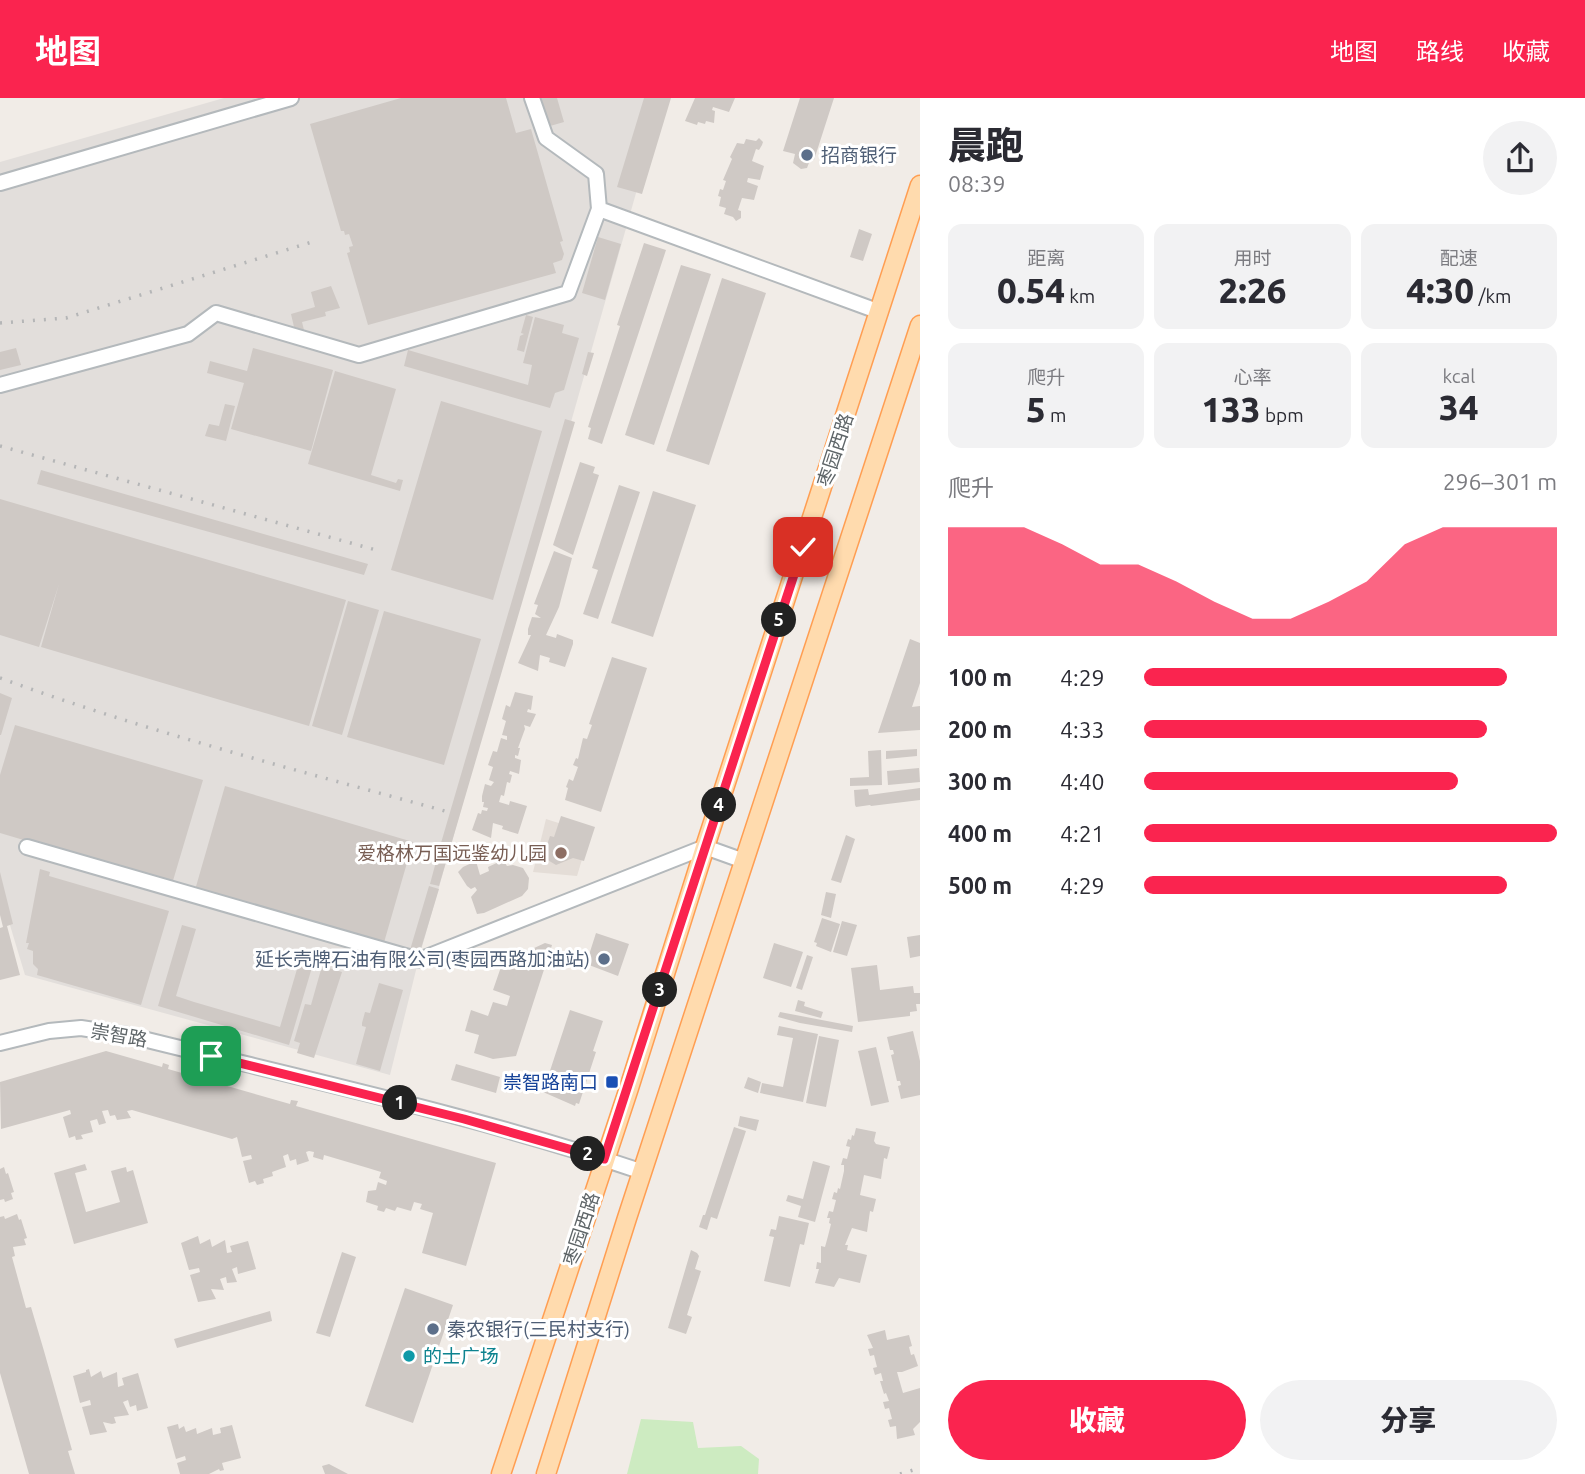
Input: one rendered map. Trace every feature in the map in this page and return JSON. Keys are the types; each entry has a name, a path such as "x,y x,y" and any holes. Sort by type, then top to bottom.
{"main road":[{"name":"枣园西路","path":"501,1474 920,185"},
{"name":"枣园西路","path":"546,1474 920,326"}],"street":[{"path":"0,183 291,98"},
{"path":"0,385 188,334 216,313 359,355 568,293 599,209 596,174 546,138 532,98"},
{"path":"599,209 880,312"},
{"path":"27,847 419,960 705,847 744,861"},
{"name":"崇智路","path":"0,1043 49,1031 81,1028 127,1035 464,1119 643,1172"}],"shaded area":[{"path":"224,98 663,98 420,954 390,1075 25,975 0,892 0,162"},
{"name":"爱格林万国远鉴幼儿园","path":"546,819 590,833 577,876 533,872"}],"green space":[{"path":"641,1419 693,1422 698,1448 741,1446 759,1459 758,1474 627,1474"}],"building":[{"path":"401,98 506,98 516,133 531,129 563,241 560,242 564,254 562,260 553,263 556,273 368,325 347,253 350,252 349,247 353,246 349,234 345,235 344,231 341,231 310,124"},
{"path":"541,98 557,98 564,122 550,126"},
{"path":"644,98 671,98 642,194 617,187"},
{"path":"695,98 735,98 729,112 713,107 714,123 706,121 705,124 698,122 697,125 685,121"},
{"path":"800,98 834,98 814,160 810,160 807,168 801,169 793,163 795,154 783,151"},
{"path":"759,138 763,142 759,150 756,149 752,161 764,166 760,180 748,178 747,182 758,186 754,200 742,198 738,210 741,211 741,218 736,221 724,214 726,208 719,206 721,197 718,196 720,189 723,190 726,181 723,180 737,143 744,144 746,139 756,141"},
{"path":"859,229 872,234 863,261 850,257"},
{"path":"598,237 621,244 605,300 582,293"},
{"path":"644,243 666,250 602,444 588,439 591,428 588,427"},
{"path":"681,265 711,274 654,445 625,435"},
{"path":"722,278 766,293 709,465 666,451"},
{"path":"331,286 340,308 325,312 326,316 302,322 304,330 294,327 291,314 315,307 311,292"},
{"path":"526,315 533,317 524,352 517,350 520,336 524,334 521,333"},
{"path":"535,317 564,325 562,333 579,338 564,390 555,393 550,408 404,366 408,350 528,385 532,365 523,363"},
{"path":"16,348 21,365 0,370 0,352"},
{"path":"253,348 333,370 311,451 231,429 244,383 207,373 210,361 247,371"},
{"path":"588,352 594,353 587,376 582,374"},
{"path":"335,371 396,389 371,475 396,483 398,479 403,480 400,491 308,464"},
{"path":"441,401 542,431 493,600 391,570"},
{"path":"225,404 235,406 226,441 205,436 209,424 219,426"},
{"path":"565,419 575,422 439,886 430,884 441,843"},
{"path":"580,462 595,467 593,473 599,475 573,555 553,545"},
{"path":"41,470 368,564 364,575 37,484"},
{"path":"619,485 640,492 598,619 583,614 598,570 592,568"},
{"path":"653,491 696,505 653,637 611,623"},
{"path":"0,499 346,600 309,726 41,647 59,584 39,647 0,635"},
{"path":"554,551 572,558 559,607 546,635 556,638 557,634 573,640 573,644 565,667 549,662 550,658 540,655 538,671 518,663 531,635 528,635 528,629 532,617 541,618 535,614 538,605 534,604"},
{"path":"348,601 379,610 342,735 312,726"},
{"path":"384,611 481,639 444,765 347,737"},
{"path":"910,639 920,643 920,683 912,707 920,706 920,730 878,733"},
{"path":"612,657 647,668 601,812 565,800 569,779 573,781 578,767 573,765 576,758 578,759 583,738 587,739 592,725 589,724"},
{"path":"515,692 533,696 531,710 528,709 527,712 536,714 530,727 524,725 518,756 515,755 515,758 521,760 519,774 510,771 510,783 507,782 504,796 501,795 499,802 509,805 510,801 527,806 518,834 493,823 491,838 472,830 478,813 487,811 488,808 483,807 482,796 485,784 491,786 494,782 489,780 493,767 488,765 493,751 497,752 501,738 507,740 507,736 502,735 506,721 502,719 506,705 510,707"},
{"path":"0,693 12,698 1,735 0,735"},
{"path":"15,725 203,780 172,884 0,833 0,775"},
{"path":"917,749 917,756 886,759 886,751"},
{"path":"881,750 882,785 850,786 850,778 869,777 868,751"},
{"path":"919,768 920,782 888,785 887,771"},
{"path":"225,786 413,842 383,946 195,890"},
{"path":"920,788 920,800 871,806 855,805 854,790 868,789 869,795"},
{"path":"561,816 595,827 584,861 573,858 556,865 546,859 545,851 550,836 554,837"},
{"path":"846,835 855,839 841,883 831,880"},
{"path":"503,860 507,866 523,868 529,878 528,889 522,896 477,914 471,897 477,890 467,886 458,872 476,861 480,875 489,871 488,867"},
{"path":"40,869 50,872 49,876 169,911 141,1005 37,975 38,969 33,964 33,951 27,949 29,943 26,943"},
{"path":"0,872 13,924 7,926 20,975 0,980 0,928 3,927 0,915"},
{"path":"429,886 439,889 420,952 410,950"},
{"path":"826,892 836,894 831,918 821,915"},
{"path":"822,918 840,924 831,952 816,946 817,943 814,942"},
{"path":"842,921 857,925 847,956 833,952"},
{"path":"182,925 196,929 176,996 194,1002 280,1027 300,959 313,964 289,1045 158,1006"},
{"path":"596,933 629,944 618,976 589,965 591,959 588,958"},
{"path":"920,935 920,956 910,958 907,937"},
{"path":"545,943 552,945 516,1056 493,1059 474,1053 479,1035 465,1031 471,1010 488,1016 493,1002 507,1006 510,996 493,990 502,964 519,969 524,953 531,955 532,949"},
{"path":"774,943 803,952 791,987 763,978"},
{"path":"807,955 813,957 802,990 796,988"},
{"path":"877,965 880,990 913,986 914,993 920,993 920,1004 916,1004 917,1011 910,1012 910,1016 858,1022 851,968"},
{"path":"322,966 342,972 314,1058 297,1053 300,1043 294,1041 305,1004 311,1005"},
{"path":"379,983 403,990 380,1071 356,1064 366,1027 362,1026 365,1012 370,1013"},
{"path":"798,1000 805,1002 804,1006 823,1012 821,1018 795,1011"},
{"path":"570,1010 603,1021 579,1104 576,1103 575,1106 543,1092"},
{"path":"780,1012 853,1026 852,1032 778,1017"},
{"path":"779,1026 818,1034 803,1102 760,1093 762,1083 783,1087 793,1038 777,1035"},
{"path":"913,1031 920,1061 920,1095 901,1099 898,1086 901,1085 900,1081 897,1081 891,1055 894,1054 893,1050 890,1050 887,1037"},
{"path":"819,1036 839,1040 826,1107 806,1103"},
{"path":"876,1047 889,1102 871,1106 858,1051"},
{"path":"106,1051 162,1067 163,1063 169,1065 168,1069 290,1104 291,1100 298,1101 296,1106 496,1163 466,1266 422,1253 433,1213 420,1209 422,1204 414,1202 411,1211 397,1207 395,1211 386,1208 384,1212 377,1210 378,1206 366,1202 368,1191 376,1190 378,1182 386,1185 387,1181 379,1178 381,1172 324,1155 323,1160 313,1157 314,1152 306,1152 309,1161 297,1165 296,1159 290,1161 288,1154 283,1156 286,1167 272,1172 273,1176 263,1179 264,1183 257,1185 255,1181 249,1183 243,1161 252,1159 251,1155 242,1157 237,1137 232,1139 132,1110 127,1111 131,1118 117,1120 115,1115 110,1116 108,1110 102,1111 106,1123 99,1125 97,1119 90,1121 93,1132 81,1135 83,1139 76,1140 75,1136 69,1138 63,1117 71,1114 70,1110 1,1129 0,1082"},
{"path":"456,1064 500,1077 496,1093 451,1080"},
{"path":"748,1077 761,1082 758,1093 744,1088"},
{"path":"740,1116 759,1120 756,1131 738,1126"},
{"path":"734,1127 746,1131 717,1219 711,1217 707,1230 699,1227"},
{"path":"856,1128 876,1132 876,1144 890,1147 887,1159 884,1158 881,1179 864,1175 860,1195 876,1199 873,1212 870,1211 867,1232 852,1228 845,1245 848,1245 847,1250 867,1255 860,1283 839,1278 834,1287 815,1283 819,1269 816,1269 817,1262 821,1263 821,1246 825,1247 831,1224 830,1218 827,1218 829,1211 833,1212 836,1200 832,1199 834,1192 837,1193 838,1188 840,1189 844,1171 844,1165 841,1165 843,1158 847,1159 850,1147 846,1146 848,1139 851,1140 852,1135 854,1136"},
{"path":"813,1161 830,1166 815,1222 798,1217 801,1206 786,1201 788,1195 803,1199"},
{"path":"85,1164 87,1170 75,1173 86,1212 120,1202 111,1171 126,1167 127,1172 133,1170 148,1223 74,1244 54,1173"},
{"path":"4,1167 14,1192 11,1193 13,1199 5,1202 4,1199 0,1200 0,1169"},
{"path":"17,1214 27,1238 24,1239 26,1245 13,1247 15,1256 12,1257 26,1308 31,1307 44,1351 72,1450 68,1451 75,1474 29,1474 0,1373 0,1217 4,1216 5,1219"},
{"path":"779,1216 809,1223 804,1245 800,1244 790,1287 764,1281 774,1237 769,1236 771,1229 776,1230"},
{"path":"198,1236 200,1244 210,1239 212,1247 225,1240 227,1253 232,1252 230,1246 248,1241 256,1269 238,1274 237,1267 232,1269 237,1282 227,1283 226,1277 220,1279 224,1290 211,1289 216,1299 198,1302 190,1275 200,1272 199,1268 189,1270 181,1243"},
{"path":"691,1250 699,1256 695,1269 701,1271 687,1315 692,1317 686,1334 668,1328"},
{"path":"342,1252 356,1257 330,1337 316,1333"},
{"name":"的士广场","path":"405,1288 453,1305 413,1423 365,1406"},
{"path":"270,1311 272,1321 177,1348 174,1339"},
{"path":"885,1330 887,1340 909,1335 911,1355 914,1354 918,1366 897,1372 903,1393 920,1388 920,1422 913,1429 915,1435 897,1439 896,1426 890,1427 888,1420 892,1419 889,1408 885,1409 883,1402 889,1401 880,1381 883,1381 881,1373 875,1375 873,1368 877,1367 874,1355 870,1356 868,1349 873,1348 867,1335"},
{"path":"89,1369 91,1377 101,1371 103,1378 117,1372 118,1387 124,1385 122,1378 138,1373 148,1408 137,1411 136,1405 130,1407 128,1400 123,1402 129,1415 114,1417 116,1423 103,1422 107,1432 90,1435 82,1407 91,1405 90,1400 80,1403 73,1376"},
{"path":"178,1424 179,1429 184,1426 186,1432 196,1428 197,1434 212,1428 213,1435 221,1433 220,1428 232,1425 241,1458 222,1463 224,1470 219,1469 209,1474 180,1474 177,1463 186,1460 185,1456 176,1459 167,1427"},
{"path":"329,1464 348,1474 325,1474 322,1466"}],"railway":[{"path":"0,323 66,318 315,241"},
{"path":"0,446 376,550"},
{"path":"0,678 165,733 445,811"},
{"path":"900,1474 920,1468"}],"place":[{"name":"招商银行","path":"807,155"},
{"name":"爱格林万国远鉴幼儿园","path":"561,853"},
{"name":"延长壳牌石油有限公司(枣园西路加油站)","path":"604,959"},
{"name":"崇智路南口","path":"612,1082"},
{"name":"秦农银行(三民村支行)","path":"433,1329"},
{"name":"的士广场","path":"409,1356"}],"route":[{"path":"211,1056 464,1119 604,1159 803,547"}]}
